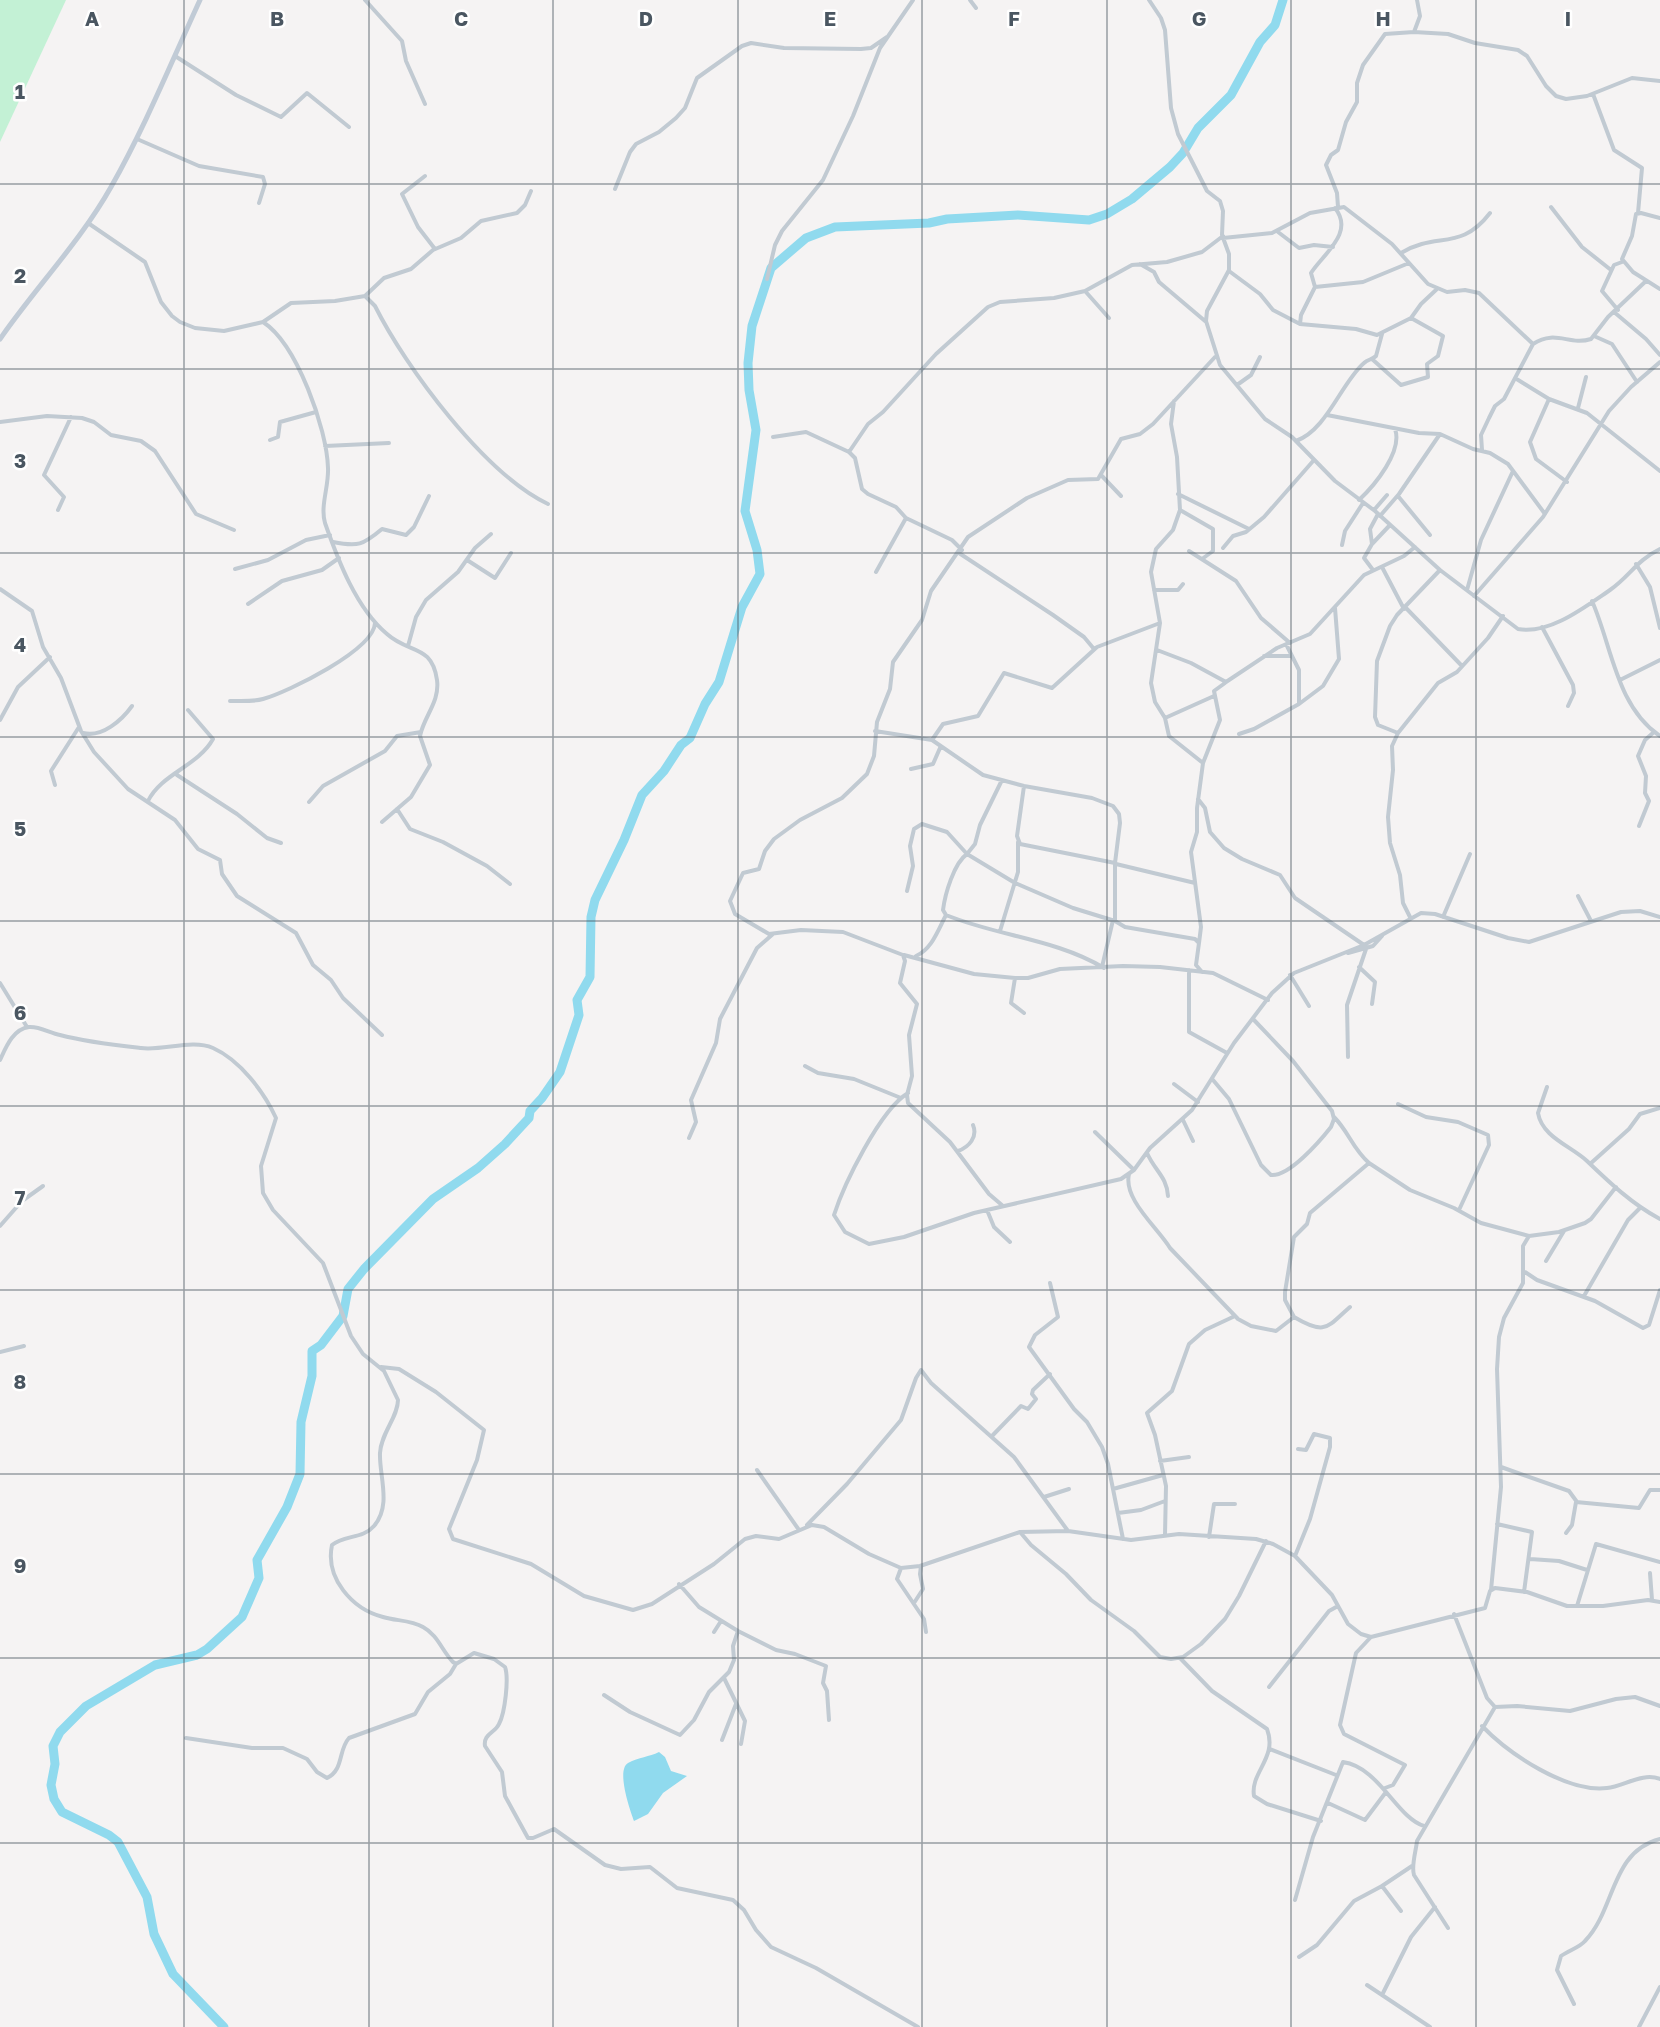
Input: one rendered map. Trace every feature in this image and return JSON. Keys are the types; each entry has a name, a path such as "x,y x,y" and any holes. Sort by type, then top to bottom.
{"street":[{"path":"0,339 88,223 111,187 175,57 200,0"},
{"path":"365,0 402,41 406,61 424,104"},
{"path":"767,279 775,245 782,231 823,180 887,37 914,0"},
{"path":"970,0 976,8"},
{"path":"1149,0 1161,18 1165,30 1171,108 1183,144 1207,191 1222,206 1223,237 1229,254 1229,270 1207,311 1206,322 1215,357 1265,419 1296,441 1314,460 1440,570 1518,629 1542,627 1592,601 1616,585 1636,564 1660,549"},
{"path":"1414,32 1420,16 1418,0"},
{"path":"1300,324 1300,315 1315,287 1311,273 1333,247 1341,227 1337,193 1326,165 1331,155 1338,150 1346,122 1357,102 1356,83 1363,65 1385,34 1414,32 1448,34 1475,44 1518,50 1527,56 1539,78 1556,96 1566,99 1593,94 1632,78 1660,81"},
{"path":"615,189 630,152 636,144 659,132 676,118 685,108 696,78 742,46 751,43 784,48 861,49 872,48 887,37"},
{"path":"175,57 236,95 280,117 307,93 349,128"},
{"path":"1593,94 1614,150 1642,168 1638,213 1622,262"},
{"path":"136,138 192,164 263,177 264,184 259,203"},
{"path":"425,176 402,194 418,227 435,249"},
{"path":"88,223 145,262 161,302 172,316 195,328 224,331 263,322 291,303 335,301 365,296 384,278 411,269 435,249 461,238 480,221 517,213 525,205 531,191"},
{"path":"1551,207 1582,247 1611,270"},
{"path":"849,452 868,424 883,412 936,354 988,307 1000,302 1053,298 1085,291 1118,272 1140,264 1167,262 1202,252 1223,237 1277,232 1310,213 1337,208 1348,210 1401,253 1423,280 1437,289 1479,293 1533,344"},
{"path":"1401,253 1426,242 1469,235 1479,228 1490,213"},
{"path":"1638,213 1660,218"},
{"path":"1277,232 1299,248 1314,245 1333,247"},
{"path":"1660,289 1622,262 1616,262 1602,291 1616,311 1660,355"},
{"path":"1315,287 1363,282 1409,263"},
{"path":"1140,264 1155,272 1161,284 1206,322"},
{"path":"1229,270 1260,294 1273,310 1300,324 1356,329 1382,334 1411,318 1420,304 1437,289"},
{"path":"1482,450 1481,435 1489,418 1495,406 1504,399 1533,344 1550,336 1583,341 1594,336 1646,281"},
{"path":"1085,291 1109,318"},
{"path":"365,296 375,306 422,384 455,423 499,468 548,504"},
{"path":"1372,359 1403,385 1428,377 1427,364 1438,356 1443,336 1411,318"},
{"path":"263,322 277,334 291,354 316,412 329,473 324,514 339,558 363,606 375,623 386,634 432,660 437,681 436,698 420,732 430,765 411,797 382,822"},
{"path":"1296,441 1309,433 1327,415 1363,363 1372,359 1378,352 1382,334"},
{"path":"1594,336 1612,344 1637,382"},
{"path":"1215,357 1146,430 1121,439 1101,475 1094,480 1068,480 1027,498 976,530 931,591 922,620 893,662 890,689 875,731 874,756 867,774 842,798 800,820 774,839 765,851 759,869 743,873 729,905 735,914 758,929 773,934 801,930 843,932 888,947 903,955 957,970 1015,978 1036,976 1060,969 1144,966 1189,970 1228,978 1268,1000"},
{"path":"1237,385 1251,375 1260,357"},
{"path":"1474,596 1545,514 1567,482 1601,423 1637,382 1660,362"},
{"path":"1578,408 1586,377"},
{"path":"1515,378 1549,399 1578,408 1601,423 1614,436 1660,471"},
{"path":"1549,399 1530,442 1536,459 1567,482"},
{"path":"1174,401 1171,424 1177,457 1180,510 1173,530 1160,544 1154,555 1151,572 1160,623 1151,683 1155,702 1165,718 1169,736 1203,763"},
{"path":"270,440 279,437 280,422 316,412"},
{"path":"1327,415 1395,429 1440,434 1473,449 1482,450 1504,461 1545,514"},
{"path":"0,422 47,416 88,419 111,435 147,445 162,461 196,514 234,530"},
{"path":"58,510 64,497 44,478 44,471 70,417"},
{"path":"1342,545 1345,531 1361,501 1396,446 1395,429"},
{"path":"773,437 806,432 849,452 855,458 862,489 876,500 896,507 906,518 947,536 960,551 1062,621 1094,649"},
{"path":"1377,513 1398,496 1440,434"},
{"path":"325,446 389,443"},
{"path":"1224,548 1232,537 1243,534 1264,517 1314,460"},
{"path":"1467,590 1481,540 1513,471"},
{"path":"1101,475 1121,496"},
{"path":"1178,494 1249,529"},
{"path":"1372,544 1369,531 1387,495"},
{"path":"333,542 358,545 369,541 382,529 406,535 414,527 429,496"},
{"path":"1398,496 1430,535"},
{"path":"1180,510 1213,529 1213,551 1202,560"},
{"path":"876,572 906,518"},
{"path":"1373,570 1364,558 1372,544 1390,525"},
{"path":"408,646 416,617 423,605 467,560 475,548 491,534"},
{"path":"235,569 268,560 306,540 330,535"},
{"path":"1216,688 1264,656 1310,634 1355,582 1415,547"},
{"path":"1189,551 1236,581 1261,618 1288,643 1299,670 1299,704"},
{"path":"467,560 495,578 512,553"},
{"path":"248,604 282,581 322,570 339,558"},
{"path":"1636,564 1650,587 1660,628"},
{"path":"1382,567 1405,608 1462,666"},
{"path":"1398,733 1376,722 1374,681 1377,660 1390,626 1440,570"},
{"path":"1154,590 1176,590 1183,584"},
{"path":"0,589 32,611 43,647 50,657 82,733 94,752 123,784 175,819 198,849 220,860 222,873 237,896 296,933 313,964 335,984 343,998 382,1035"},
{"path":"1592,601 1620,680 1640,719 1660,736"},
{"path":"1239,734 1254,729 1299,704 1323,687 1340,659 1335,607"},
{"path":"1410,918 1403,903 1400,874 1392,854 1388,817 1393,770 1392,750 1398,733 1438,683 1450,678 1462,666 1488,638 1503,616"},
{"path":"230,701 263,699 308,680 354,652 372,635 375,623"},
{"path":"932,740 937,729 943,724 956,723 981,714 1004,674 1052,688 1058,686 1094,649 1145,626 1160,623"},
{"path":"1542,627 1573,685 1574,693 1568,706"},
{"path":"1157,650 1191,663 1226,682"},
{"path":"1264,656 1293,656"},
{"path":"0,720 18,687 50,657"},
{"path":"1620,680 1660,660"},
{"path":"1202,972 1195,960 1201,927 1191,852 1197,832 1198,798 1203,763 1220,720 1214,696 1215,678"},
{"path":"1165,718 1214,696"},
{"path":"82,733 91,734 105,730 132,706"},
{"path":"148,801 159,786 177,774 213,739 188,710"},
{"path":"55,785 51,771 80,727"},
{"path":"875,731 932,740 969,763 983,775 1024,786 1092,798 1113,806 1119,814 1120,823 1115,864 1114,921 1104,968"},
{"path":"309,802 323,786 385,751 397,736 420,732"},
{"path":"1639,826 1649,801 1645,794 1646,776 1638,756 1642,744 1654,732"},
{"path":"911,769 933,764 940,747"},
{"path":"177,774 237,814 267,838 281,843"},
{"path":"1002,780 980,825 975,844 960,860 944,901 943,910 946,915 973,926 1054,947 1104,968"},
{"path":"1000,932 1018,872 1019,815 1024,786"},
{"path":"1198,798 1205,808 1210,832 1224,848 1280,874 1295,898 1365,947"},
{"path":"397,809 405,824 415,832 448,844 487,866 510,884"},
{"path":"907,891 913,866 910,841 918,826 922,824 947,832 967,854 1015,883 1073,908 1114,921 1125,927 1192,938 1199,943"},
{"path":"1018,842 1022,845 1195,883"},
{"path":"1443,917 1470,854"},
{"path":"1578,897 1591,921"},
{"path":"908,1093 890,1109 851,1173 834,1215 839,1225 860,1241 869,1244 904,1237 987,1210 1115,1181 1129,1174 1147,1152 1183,1120 1198,1102 1227,1053 1290,975 1365,947 1421,913 1443,917 1522,941 1541,939 1626,911 1647,912 1660,917"},
{"path":"915,957 927,949 946,915"},
{"path":"689,1138 696,1122 691,1100 716,1044 720,1019 756,948 773,934"},
{"path":"1348,1057 1347,1011 1365,947"},
{"path":"903,955 905,962 900,982 917,1004 909,1035 912,1071 908,1103 958,1151 989,1194 1003,1206"},
{"path":"1359,967 1374,981 1372,1004"},
{"path":"1189,970 1189,1032 1227,1053"},
{"path":"1290,975 1309,1006"},
{"path":"1015,978 1011,1003 1024,1013"},
{"path":"0,983 27,1027"},
{"path":"1254,1020 1293,1061 1344,1128 1352,1145 1370,1163 1410,1190 1459,1210 1481,1223 1529,1236 1564,1231 1591,1219 1616,1187"},
{"path":"0,1059 13,1035 27,1027 60,1035 149,1049 203,1046 213,1048 237,1064 257,1088 276,1118 261,1166 263,1193 273,1210 323,1263 351,1336 363,1354 380,1367 398,1400 381,1446 384,1489 381,1511 372,1528 357,1537 335,1542 330,1566 338,1584 363,1608 384,1618 423,1627 431,1633 456,1664"},
{"path":"805,1066 818,1073 875,1086 901,1098"},
{"path":"1213,1080 1229,1099 1261,1165 1271,1175 1280,1174 1301,1159 1328,1131 1334,1117"},
{"path":"1174,1084 1198,1102"},
{"path":"1547,1087 1538,1113 1541,1123 1640,1208 1660,1219"},
{"path":"1398,1104 1426,1117 1458,1122 1488,1135 1489,1144 1459,1210"},
{"path":"1590,1164 1629,1129 1640,1114 1660,1108"},
{"path":"1183,1120 1193,1142"},
{"path":"958,1151 966,1147 972,1139 975,1130 973,1125"},
{"path":"1095,1132 1134,1170"},
{"path":"1147,1152 1155,1168 1167,1182 1168,1196"},
{"path":"1350,1307 1334,1324 1324,1328 1294,1317 1285,1300 1285,1292 1294,1237 1307,1224 1310,1213 1370,1163"},
{"path":"1129,1174 1127,1188 1141,1210 1163,1234 1175,1253 1234,1316 1249,1325 1274,1331 1283,1328 1294,1317"},
{"path":"0,1226 22,1201 43,1186"},
{"path":"1584,1296 1628,1220 1640,1208"},
{"path":"987,1210 994,1227 1010,1242"},
{"path":"1546,1262 1564,1231"},
{"path":"1328,1803 1365,1820 1386,1789 1394,1785 1406,1765 1344,1734 1340,1725 1356,1653 1371,1637 1454,1614 1484,1610 1491,1590 1501,1467 1497,1369 1499,1337 1504,1318 1522,1288 1523,1246 1529,1236"},
{"path":"1524,1272 1537,1280 1584,1296 1645,1328 1650,1325 1660,1290"},
{"path":"1050,1283 1058,1317 1035,1335 1029,1346 1094,1433 1107,1460 1123,1539"},
{"path":"1165,1535 1165,1501 1161,1461 1147,1413 1172,1390 1189,1344 1205,1330 1234,1316"},
{"path":"0,1352 24,1346"},
{"path":"380,1367 399,1369 436,1392 484,1430 477,1460 450,1529 453,1539 531,1564 584,1596 633,1610 652,1604 679,1584 714,1564 745,1539 756,1536 779,1539 807,1526 857,1472 900,1420 921,1370 931,1383 1014,1458 1068,1531"},
{"path":"992,1436 1021,1406 1028,1409 1035,1404 1033,1390 1050,1374"},
{"path":"1295,1556 1313,1510 1330,1447 1330,1438 1314,1434 1306,1450 1298,1449"},
{"path":"1161,1461 1189,1457"},
{"path":"1501,1467 1569,1491 1577,1502 1572,1525 1566,1533"},
{"path":"756,1470 798,1530"},
{"path":"1113,1489 1163,1475"},
{"path":"1044,1497 1069,1489"},
{"path":"1577,1502 1639,1508 1650,1490 1660,1490"},
{"path":"1118,1513 1141,1510 1165,1501"},
{"path":"1209,1537 1214,1504 1235,1504"},
{"path":"1497,1524 1532,1532 1524,1592"},
{"path":"807,1526 824,1527 868,1554 901,1568 922,1565 1020,1532 1068,1531 1123,1539 1165,1535 1266,1541 1295,1556 1316,1576 1339,1606 1348,1624 1361,1634 1371,1637"},
{"path":"1020,1532 1030,1545 1066,1574 1091,1600 1134,1631 1160,1657 1166,1659 1180,1658 1207,1639 1225,1619 1266,1541"},
{"path":"1577,1606 1592,1552 1599,1544 1660,1562"},
{"path":"1530,1559 1559,1561 1587,1570"},
{"path":"914,1603 923,1589 920,1574 922,1565"},
{"path":"901,1568 897,1578 924,1619 926,1632"},
{"path":"1650,1573 1652,1600"},
{"path":"679,1584 699,1607 738,1631 776,1650 795,1654 826,1666 824,1683 827,1691 829,1720"},
{"path":"1491,1590 1524,1592 1563,1605 1577,1606 1603,1606 1652,1600 1660,1602"},
{"path":"1269,1687 1329,1611 1339,1606"},
{"path":"1454,1614 1487,1698 1495,1707"},
{"path":"714,1632 721,1621"},
{"path":"604,1695 630,1712 680,1735 694,1720 710,1692 724,1678 734,1660 733,1646 738,1631"},
{"path":"186,1738 252,1748 283,1748 307,1759 317,1772 327,1778 338,1768 343,1744 349,1738 415,1714 428,1692 450,1674 456,1664 474,1653 488,1656 506,1667 508,1676 500,1722 484,1741 487,1752 502,1772 506,1800 528,1838 554,1829 605,1865 621,1869 650,1867 677,1888 693,1889 710,1897 729,1898 744,1910 761,1938 771,1947 816,1968 918,2027"},
{"path":"1180,1658 1212,1691 1267,1729 1270,1749 1254,1787 1254,1796 1267,1804 1321,1821"},
{"path":"724,1678 745,1721 741,1744"},
{"path":"1495,1707 1516,1706 1570,1711 1616,1699 1635,1697 1660,1706"},
{"path":"722,1740 736,1704"},
{"path":"1299,1957 1317,1945 1354,1901 1382,1887 1412,1865 1416,1859 1418,1836 1495,1707"},
{"path":"1482,1726 1533,1765 1577,1788 1609,1788 1647,1777 1660,1779"},
{"path":"1270,1749 1336,1775"},
{"path":"1294,1900 1313,1837 1342,1763 1348,1763 1386,1789 1417,1823 1424,1826"},
{"path":"1574,2004 1557,1970 1561,1956 1587,1939 1630,1855 1644,1844 1660,1839"},
{"path":"1412,1865 1414,1875 1448,1928"},
{"path":"1382,1887 1401,1911"},
{"path":"1382,1995 1411,1937 1435,1907"},
{"path":"1367,1985 1430,2027"},
{"path":"1639,2027 1660,1987"}],"green space":[{"path":"0,0 66,0 0,142"}],"water":[{"path":"659,1752 665,1757 671,1771 687,1776 663,1793 648,1814 634,1821 625,1790 623,1773 625,1767 632,1761"}],"waterway":[{"path":"224,2027 173,1974 154,1934 147,1897 118,1842 109,1835 62,1812 54,1799 51,1785 55,1764 53,1746 60,1732 86,1706 155,1665 197,1655 207,1649 242,1617 259,1578 257,1560 287,1507 300,1474 301,1422 312,1376 312,1351 321,1345 343,1316 348,1289 364,1269 433,1199 478,1168 505,1144 529,1118 530,1111 560,1072 579,1015 577,1000 590,977 591,917 595,900 624,840 642,795 664,771 681,745 690,738 705,704 719,682 742,607 760,574 757,550 745,511 756,430 749,390 748,363 752,326 771,268 806,238 835,227 929,223 947,219 1018,215 1089,220 1107,214 1132,199 1170,167 1183,153 1198,128 1231,95 1260,42 1275,25 1283,0"}]}
